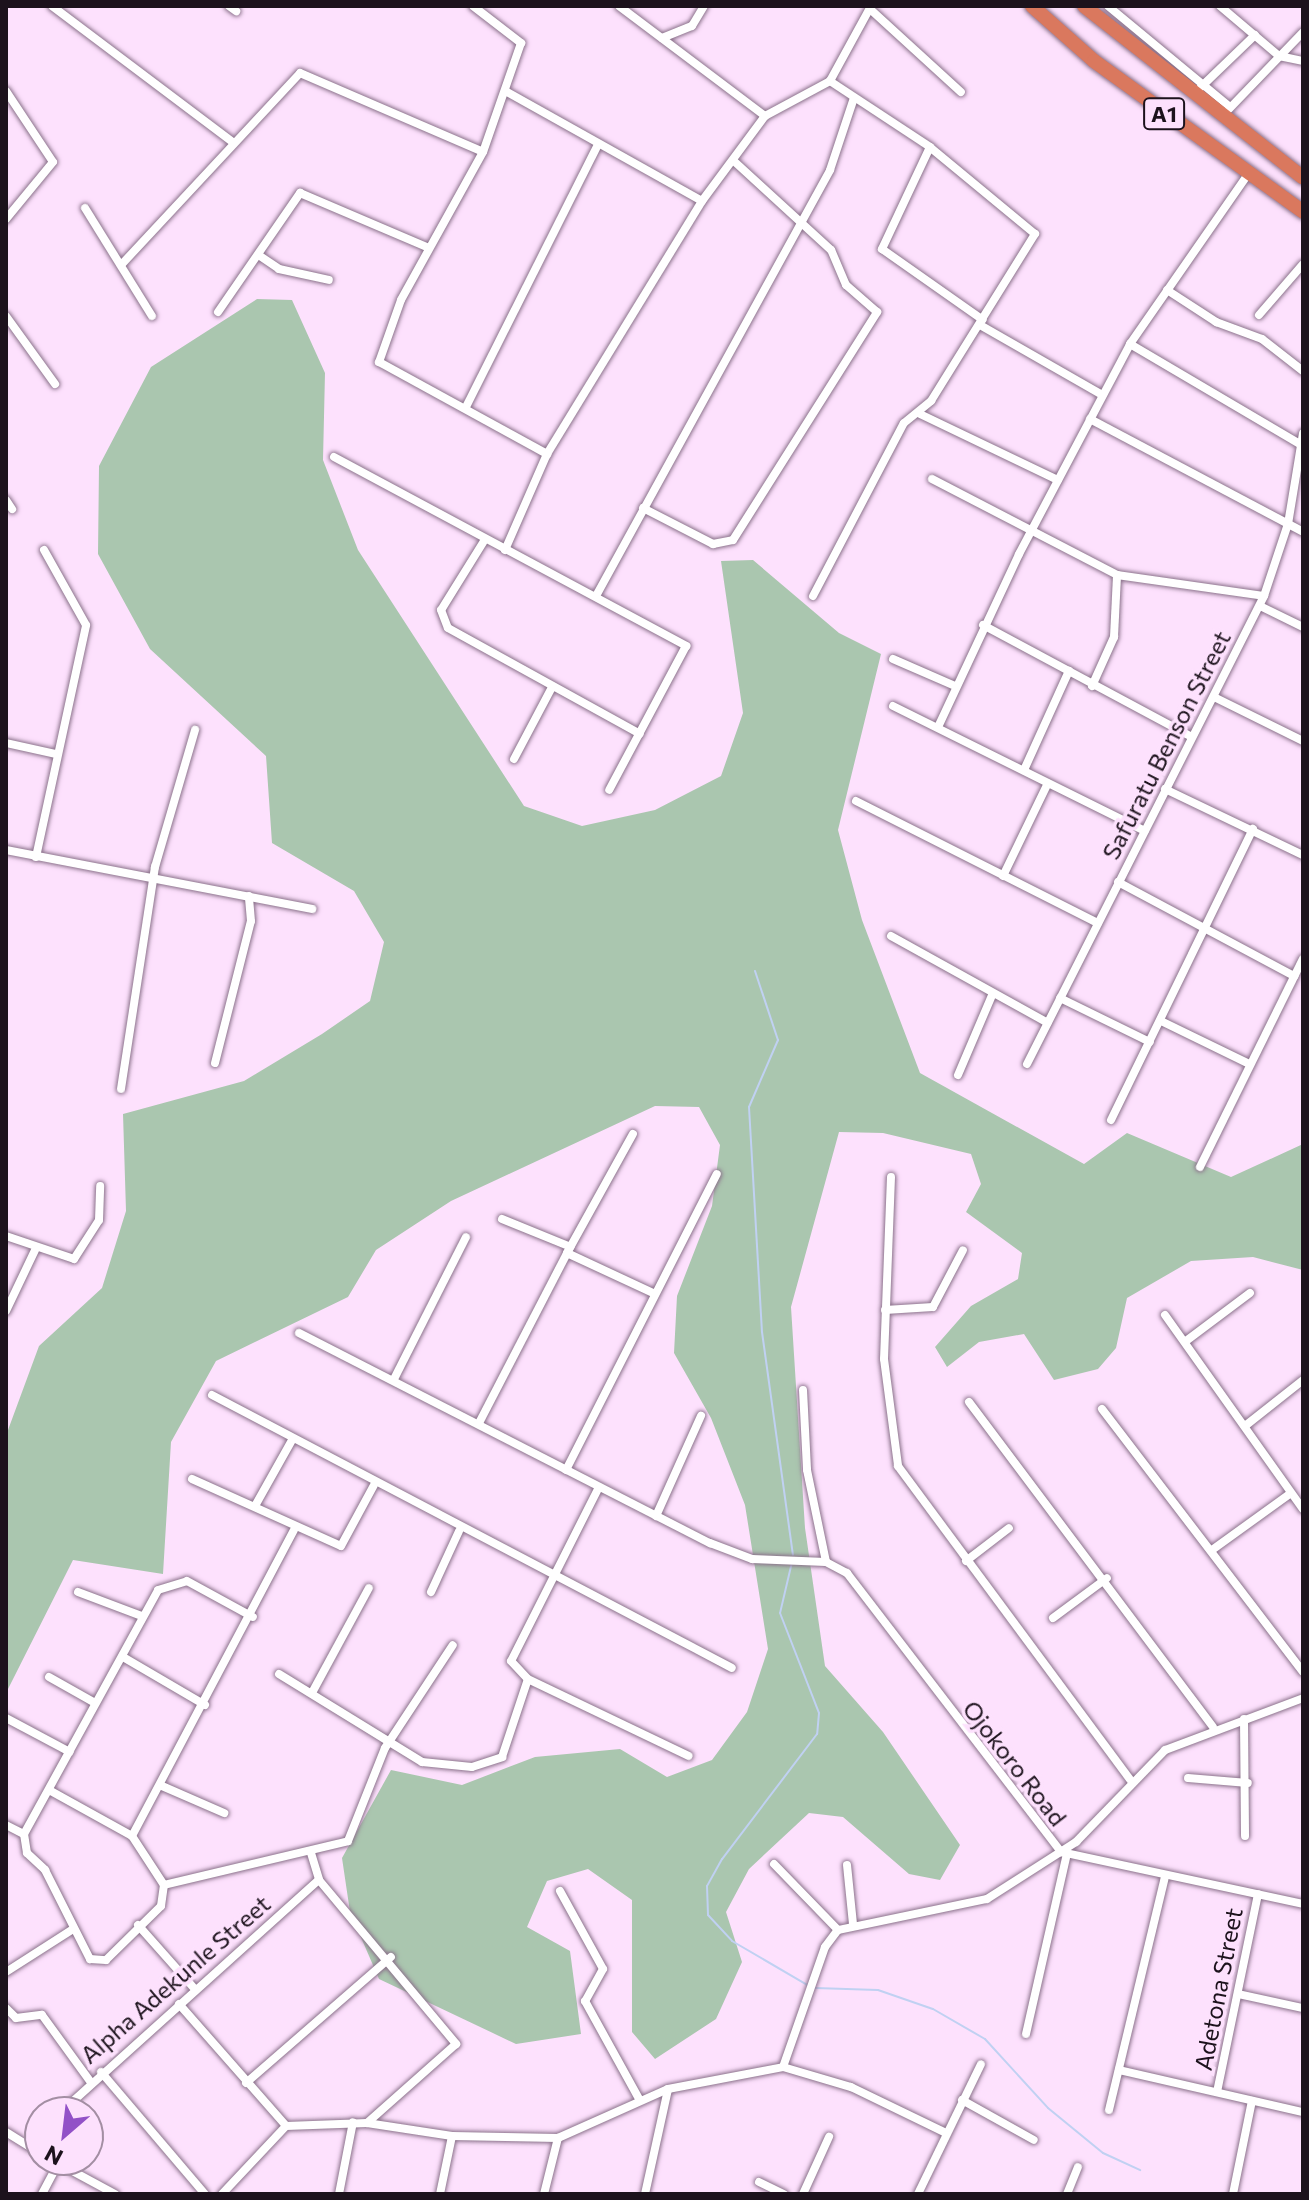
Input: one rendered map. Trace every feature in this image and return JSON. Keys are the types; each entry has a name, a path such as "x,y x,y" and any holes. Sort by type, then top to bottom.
{"highway":[{"name":"A1","path":"1032,6 1248,174 1303,212"},
{"name":"A1","path":"1084,6 1199,89 1303,178"}],"street":[{"path":"52,6 231,141"},
{"path":"473,6 521,37 507,92 483,152 429,248 379,362 547,454"},
{"path":"619,6 765,116"},
{"path":"662,38 692,26 704,6"},
{"path":"1108,6 1199,89 1255,35"},
{"path":"1220,6 1279,56 1303,61"},
{"path":"505,550 547,454 702,201 736,163 765,116 830,81 871,7 961,92"},
{"path":"1226,112 1303,32"},
{"path":"122,264 231,141 300,73 483,152"},
{"path":"813,596 904,423 920,414 981,323 1035,234 930,147 830,81"},
{"path":"6,91 53,162 6,219"},
{"path":"507,92 702,201"},
{"path":"596,596 836,156 854,98"},
{"path":"466,407 598,145"},
{"path":"930,147 882,249 981,323 1102,395"},
{"path":"643,508 713,544 733,540 875,320 874,306 846,285 831,250 799,226 736,163"},
{"path":"939,725 983,625 1130,344 1248,174"},
{"path":"218,312 260,256 300,193 429,248"},
{"path":"85,208 152,316"},
{"path":"260,256 279,269 329,280"},
{"path":"1259,315 1303,264"},
{"path":"1167,290 1216,322 1262,339 1303,371"},
{"path":"6,316 55,384"},
{"path":"1130,344 1300,444 1303,433"},
{"path":"920,414 1058,480"},
{"path":"1090,419 1303,532"},
{"name":"Safuratu Benson Street","path":"1027,1064 1260,606 1288,524 1300,444"},
{"path":"334,457 484,541 596,596 686,646 609,790"},
{"path":"932,479 1117,575 1264,596"},
{"path":"6,500 12,509"},
{"path":"484,541 441,610 457,637 640,734"},
{"path":"36,857 86,625 44,550"},
{"path":"1092,686 1114,637 1117,575"},
{"path":"1260,606 1303,627"},
{"path":"983,625 1192,737"},
{"path":"893,659 955,686"},
{"path":"1024,770 1069,671"},
{"path":"514,759 551,689"},
{"path":"1214,697 1303,741"},
{"path":"893,706 939,725 1145,831"},
{"path":"121,1089 154,877 195,730"},
{"path":"6,743 56,754"},
{"path":"1003,876 1048,783"},
{"path":"1165,789 1303,855"},
{"path":"856,801 1098,923"},
{"path":"1111,1120 1206,932 1253,829"},
{"path":"6,850 312,909"},
{"path":"1118,882 1206,932 1294,976"},
{"path":"215,1063 251,921 249,896"},
{"path":"891,936 1048,1023"},
{"path":"1200,1167 1303,959"},
{"path":"958,1075 993,993"},
{"path":"1060,998 1150,1042"},
{"path":"1161,1021 1249,1064"},
{"path":"479,1423 633,1134"},
{"path":"566,1470 717,1174"},
{"path":"891,1177 885,1310 898,1466 1130,1780"},
{"path":"6,1236 64,1260 81,1255 99,1220 100,1186"},
{"path":"502,1219 655,1294"},
{"path":"394,1379 466,1237"},
{"path":"6,1311 36,1248"},
{"path":"885,1310 933,1307 963,1250"},
{"path":"1186,1341 1250,1293"},
{"path":"1165,1315 1303,1509"},
{"path":"299,1333 728,1551 781,1563 826,1562 807,1470 803,1390"},
{"path":"1245,1426 1303,1380"},
{"path":"212,1395 459,1531 732,1668"},
{"path":"969,1402 1107,1578 1213,1727"},
{"path":"1102,1409 1303,1672"},
{"path":"656,1516 701,1416"},
{"path":"255,1506 292,1440"},
{"path":"192,1479 255,1506 294,1530 346,1543 374,1485"},
{"path":"599,1487 548,1576 511,1655 528,1679 689,1756"},
{"path":"1212,1550 1291,1493"},
{"path":"966,1561 1009,1528"},
{"path":"132,1836 253,1617 294,1530"},
{"path":"431,1592 459,1531"},
{"name":"Ojokoro Road","path":"826,1562 847,1573 1064,1853 1303,1904"},
{"path":"1053,1618 1107,1578"},
{"path":"49,1790 132,1836 164,1885 161,1906 98,1962 73,1929 45,1870 27,1853 24,1834 123,1657 142,1616 174,1580 253,1617"},
{"path":"313,1691 369,1588"},
{"path":"78,1592 142,1616"},
{"path":"164,1885 311,1853 354,1835 392,1742 453,1645"},
{"path":"123,1657 205,1705"},
{"path":"279,1674 313,1691 392,1742 437,1766 493,1764 508,1746 528,1679"},
{"path":"49,1677 95,1703"},
{"path":"783,2067 807,1992 838,1930 853,1924 987,1899 1064,1853 1130,1780 1165,1750 1213,1727 1303,1698"},
{"path":"6,1718 70,1752"},
{"path":"1244,1719 1248,1783 1245,1836"},
{"path":"1188,1778 1248,1783"},
{"path":"162,1786 224,1813"},
{"path":"6,1825 24,1834"},
{"path":"311,1853 319,1880 391,1957 455,2049 367,2123"},
{"path":"1026,2034 1064,1853"},
{"path":"774,1864 838,1930"},
{"path":"847,1865 853,1924"},
{"path":"1109,2110 1165,1876"},
{"name":"Alpha Adekunle Street","path":"76,2096 319,1880"},
{"path":"560,1891 603,1969 585,2001 639,2099"},
{"name":"Adetona Street","path":"1217,2092 1258,1894"},
{"path":"138,1925 194,1988"},
{"path":"6,1972 73,1929"},
{"path":"246,2083 391,1957"},
{"path":"1238,1994 1303,2008"},
{"path":"179,2004 286,2126"},
{"path":"6,2008 16,2018 42,2015 90,2081"},
{"path":"918,2194 944,2132 981,2064"},
{"path":"222,2194 286,2126 353,2122 452,2136 558,2138 639,2099 668,2089 783,2067 851,2087 944,2132"},
{"path":"1119,2070 1303,2112"},
{"path":"101,2072 205,2194"},
{"path":"645,2194 668,2089"},
{"path":"962,2100 1034,2140"},
{"path":"1233,2194 1252,2101"},
{"path":"339,2194 353,2122"},
{"path":"6,2132 24,2143"},
{"path":"440,2194 452,2136"},
{"path":"803,2194 829,2137"},
{"path":"544,2194 558,2138"},
{"path":"1067,2194 1078,2167"},
{"path":"81,2176 115,2194"},
{"path":"759,2182 784,2194"}],"green space":[{"path":"257,299 292,300 325,373 323,460 358,550 524,806 582,826 655,810 721,776 743,713 721,561 753,560 839,633 881,654 838,830 862,920 920,1073 1084,1164 1127,1133 1231,1177 1303,1144 1303,1270 1253,1257 1191,1261 1127,1298 1116,1348 1098,1369 1054,1380 1024,1334 979,1342 947,1367 935,1347 971,1306 1018,1279 1022,1253 966,1212 981,1184 971,1154 883,1133 839,1132 791,1307 805,1528 825,1666 883,1732 960,1845 940,1880 909,1874 843,1817 809,1813 749,1869 726,1912 742,1962 716,2019 655,2059 632,2032 632,1900 588,1869 547,1881 527,1927 570,1951 581,2034 516,2044 379,1979 350,1912 342,1858 391,1770 462,1785 535,1757 620,1749 667,1777 712,1760 747,1712 768,1649 745,1505 711,1418 674,1353 677,1296 712,1206 720,1145 699,1107 655,1106 451,1201 376,1250 348,1297 216,1361 171,1442 163,1574 73,1560 6,1693 8,1430 39,1346 102,1288 126,1211 123,1114 244,1081 322,1034 370,1001 384,942 354,891 272,843 266,756 150,649 98,554 99,466 151,367"}],"waterway":[{"path":"755,971 778,1040 749,1107 762,1332 793,1555"},
{"path":"792,1562 780,1613 819,1713 817,1734 722,1859 707,1886 708,1915 732,1941 809,1986"},
{"path":"815,1988 878,1990 933,2009 985,2039 1048,2108 1103,2153 1140,2170"}]}
